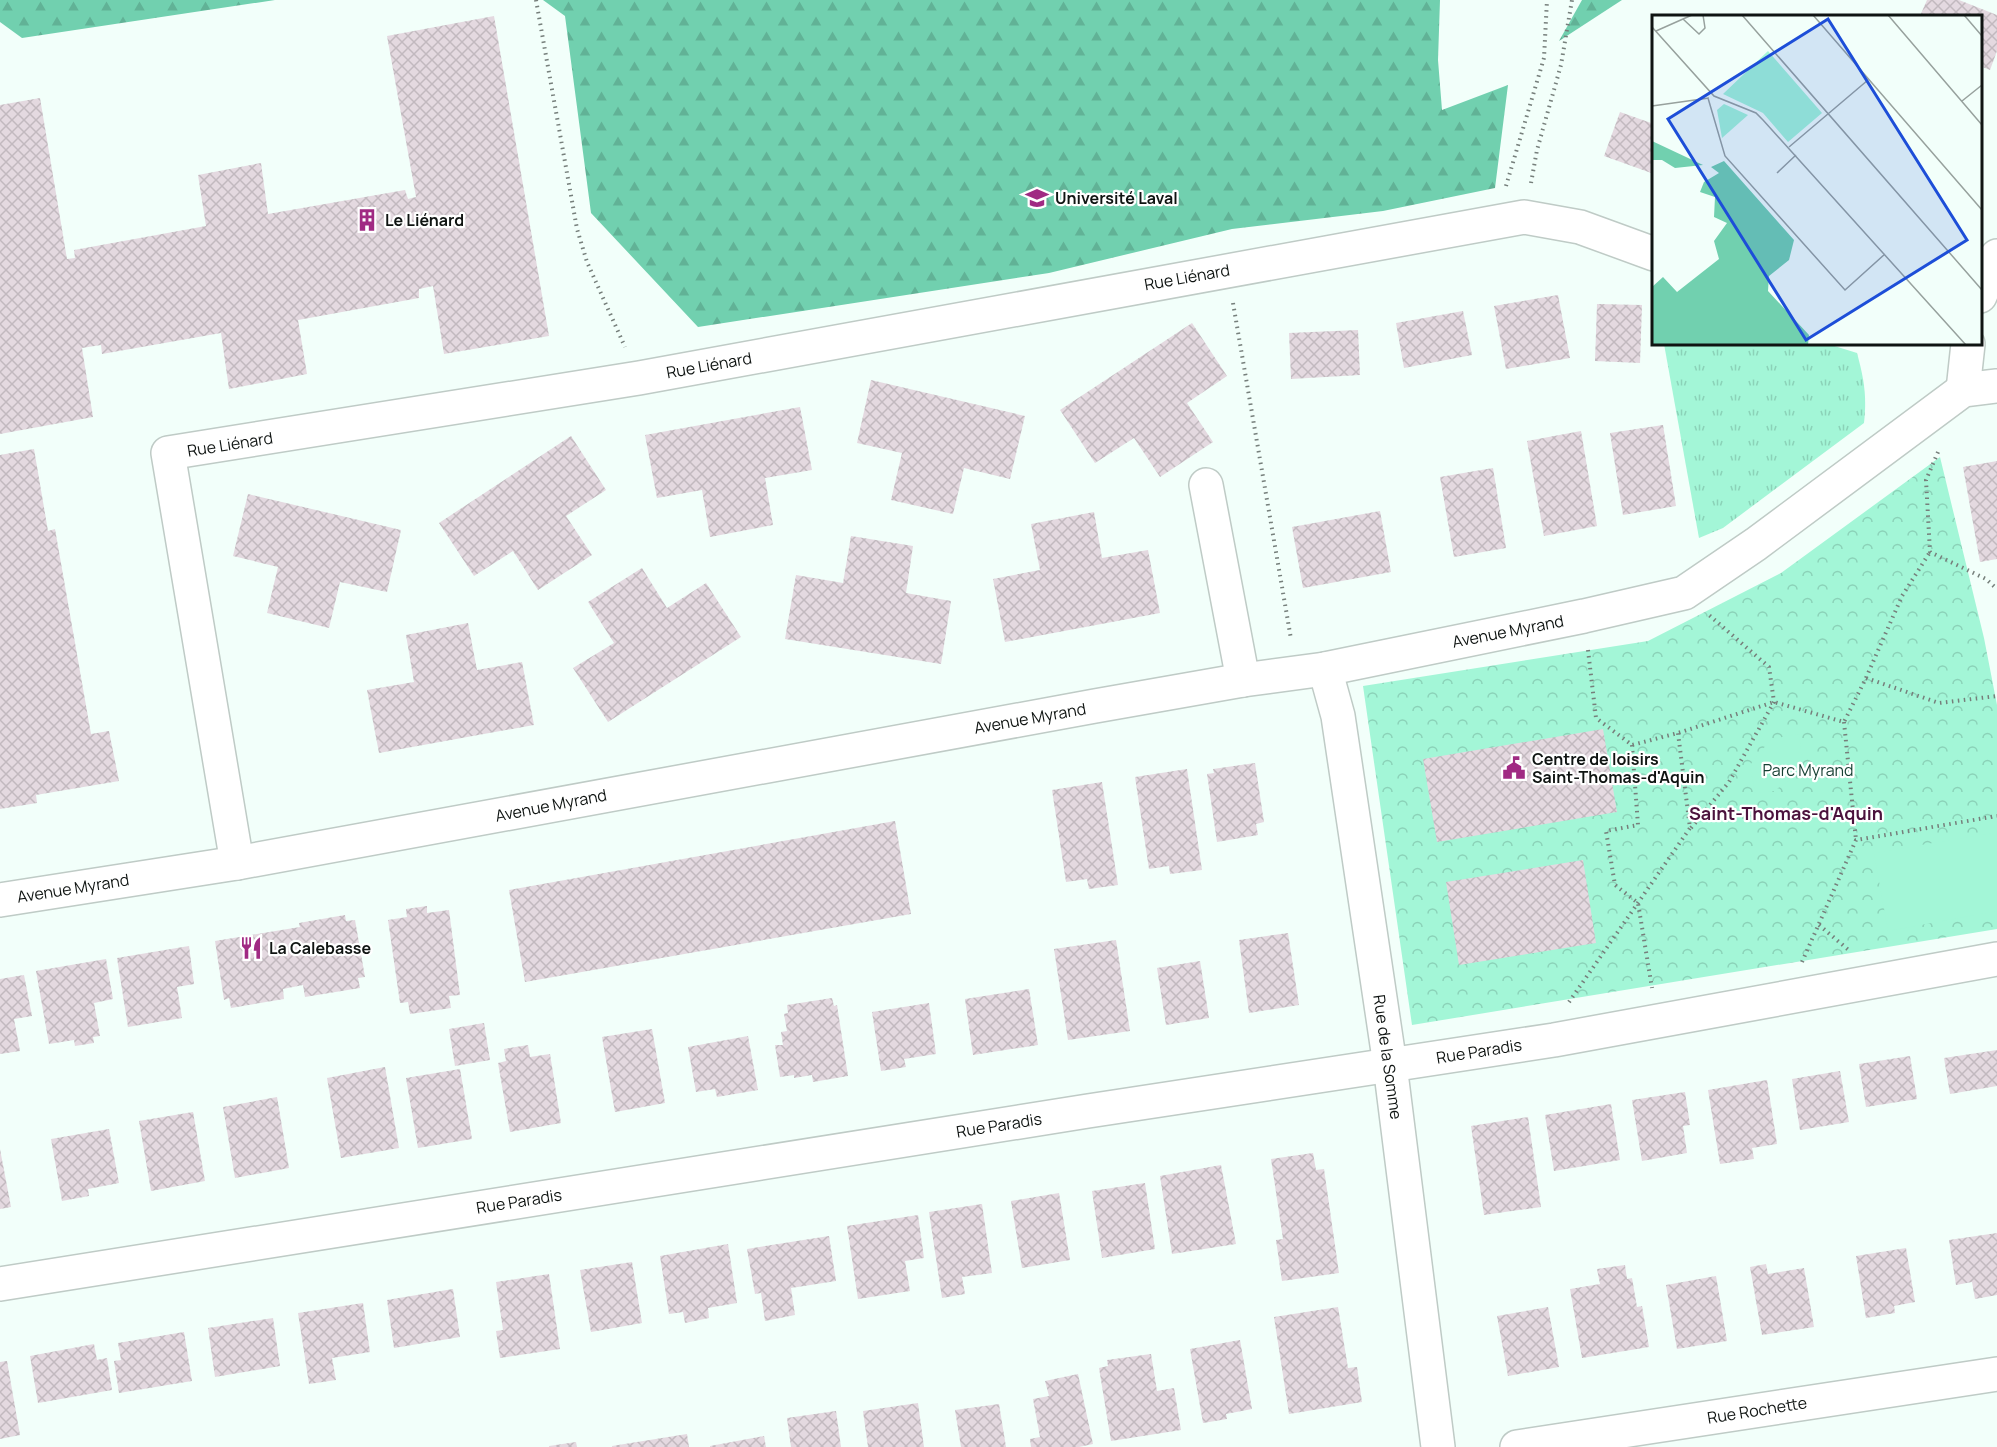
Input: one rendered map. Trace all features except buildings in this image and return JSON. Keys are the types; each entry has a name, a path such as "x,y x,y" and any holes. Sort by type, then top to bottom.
{"street":[{"name":"Rue Liénard","path":"237,863 168,453 639,378 1509,220 1580,227 1652,254"},
{"path":"1982,291 1997,256"},
{"path":"1963,390 1968,345"},
{"name":"Avenue Myrand","path":"0,900 237,863 1242,680 1325,669 1684,594 1756,544 1963,390 1997,386"},
{"path":"1206,485 1242,680"},
{"name":"Rue de la Somme","path":"1325,669 1338,716 1390,1065 1438,1447"},
{"name":"Rue Paradis","path":"0,1284 1088,1111 1554,1040 1997,959"},
{"name":"Rue Rochette","path":"1517,1447 1997,1374"}],"path":[{"path":"536,0 577,229 587,262 639,378"},
{"path":"1509,220 1545,58 1547,0"},
{"path":"1509,220 1537,150 1561,65 1572,0"},
{"path":"1229,270 1293,649 1325,669"},
{"path":"1786,998 1856,840 1844,722 1902,596 1930,552 1926,480 1939,450"},
{"path":"1930,552 1986,579 1997,589"},
{"path":"1554,1040 1560,1016 1690,828 1729,782 1774,702 1769,667 1684,594"},
{"path":"1584,616 1596,718 1632,744 1678,733 1774,702 1844,722"},
{"path":"1866,678 1940,703 1997,696"},
{"path":"1678,733 1690,828"},
{"path":"1632,744 1638,825 1606,831 1615,885 1638,903 1657,1021"},
{"path":"1856,840 1997,816"}],"green space":[{"path":"0,0 275,0 22,38 0,22"},
{"name":"Université Laval","path":"543,0 1440,0 1438,60 1442,110 1508,85 1495,188 1383,211 1232,229 1049,273 698,327 591,213 565,16"},
{"path":"1582,0 1622,0 1559,41"},
{"path":"1664,345 1831,345 1857,353 1864,388 1864,423 1723,528 1699,538"},
{"name":"Parc Myrand","path":"1940,457 1984,638 1997,705 1997,929 1412,1025 1363,686 1648,641 1781,573"},
{"path":"1799,734 1802,760 1794,777 1774,791 1755,793 1750,765 1771,739"},
{"path":"1997,832 1997,911 1888,931 1874,853"}],"place":[{"name":"Université Laval","path":"1037,198"},
{"name":"Le Liénard","path":"367,220"},
{"name":"Centre de loisirs Saint-Thomas-d'Aquin","path":"1514,768"},
{"name":"La Calebasse","path":"251,948"}],"district":[{"name":"Saint-Thomas-d'Aquin","path":"1786,813"}]}
